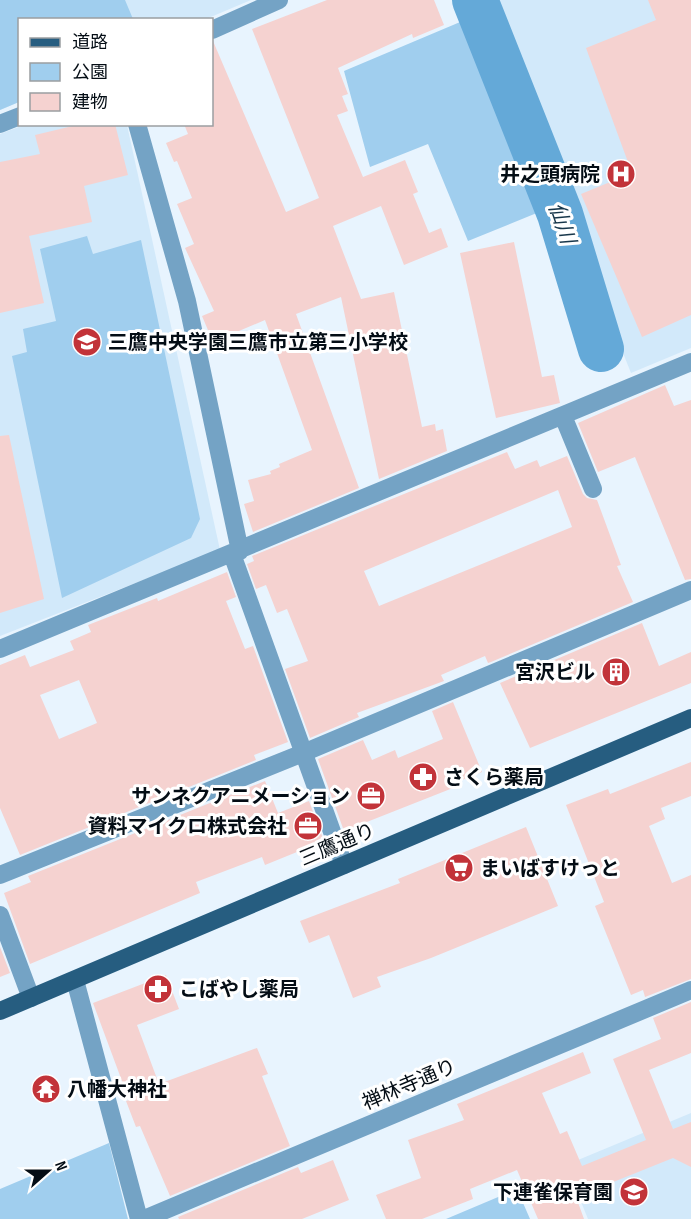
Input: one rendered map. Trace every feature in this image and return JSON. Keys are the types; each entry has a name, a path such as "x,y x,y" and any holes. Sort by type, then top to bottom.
{"main road":[{"name":"三鷹通り","path":"0,1011 691,718"}],"street":[{"path":"213,30 279,0"},
{"path":"0,124 18,117"},
{"path":"138,126 187,302 236,552 303,753 344,865"},
{"path":"0,648 691,362"},
{"path":"563,416 593,489"},
{"path":"0,875 303,753 691,590"},
{"path":"0,915 31,998"},
{"path":"75,980 139,1219"},
{"name":"禅林寺通り","path":"144,1219 691,990"}],"shaded area":[{"path":"0,0 251,0 208,18 18,18 18,102 0,110"},
{"name":"井之頭病院","path":"482,0 691,0 691,348 631,373"},
{"name":"三鷹中央学園三鷹市立第三小学校","path":"21,126 127,126 220,550 0,636 0,134"},
{"name":"下連雀保育園","path":"691,1113 691,1219 588,1219 566,1165"}],"green space":[{"path":"0,0 125,0 133,18 18,18 18,102 0,110"},
{"path":"472,17 549,208 468,241 428,144 370,167 344,71"},
{"path":"87,236 93,254 141,240 200,519 191,538 62,598 12,356 27,352 23,329 56,321 40,249"},
{"path":"109,1143 128,1219 0,1219 0,1189"},
{"path":"517,1189 530,1219 446,1219"}],"building":[{"path":"327,0 434,0 444,25 413,38 412,34 338,68 348,94 342,96 348,111 337,115 363,177 405,160 418,192 413,194 429,233 441,228 448,247 404,265 381,206 333,226 361,299 394,292 422,427 435,424 436,431 443,429 447,451 379,479 341,297 296,314 359,488 253,532 244,504 254,501 248,480 271,474 270,471 280,467 279,464 312,450 265,320 213,342 202,316 214,311 185,248 194,244 177,204 192,198 177,161 174,162 166,143 188,134 185,126 213,126 213,41 286,212 319,198 252,29"},
{"path":"648,0 691,0 691,315 642,337 581,194 632,173 586,48 656,20"},
{"path":"73,126 116,126 128,175 84,186 92,222 29,236 44,303 0,313 0,162 40,154 35,135"},
{"path":"514,242 542,377 554,375 560,403 496,418 460,253"},
{"path":"665,385 674,406 691,400 691,579 685,580 635,457 598,472 578,423"},
{"path":"9,435 44,599 0,613 0,436"},
{"path":"507,452 515,469 537,460 540,467 567,456 583,494 587,498 597,500 621,565 617,566 633,602 491,662 488,663 485,656 441,675 444,681 357,713 359,717 310,738 285,669 308,661 287,609 277,613 266,585 256,589 247,564 254,561 252,556","holes":["558,490 572,527 379,606 364,571"]},
{"path":"227,572 236,597 226,601 245,649 253,646 288,742 254,755 256,760 20,855 0,808 0,665 25,655 30,667 74,650 70,641 91,632 88,625 157,598 158,601","holes":["79,680 97,723 59,739 40,695"]},
{"path":"642,623 659,666 691,652 691,683 530,748 500,683"},
{"path":"453,702 482,772 457,782 458,786 344,831 318,759 363,740 372,760 395,750 398,758 443,739 432,711"},
{"path":"691,762 691,796 661,808 665,819 649,826 672,883 691,875 691,979 645,997 643,990 631,995 595,906 604,902 566,805 608,789 610,794"},
{"path":"265,781 278,813 309,801 324,841 265,865 262,857 196,882 200,893 30,964 4,893 31,882 28,876"},
{"path":"526,827 558,906 431,958 377,977 381,987 353,998 329,935 309,943 300,921 400,883 398,879"},
{"path":"0,947 10,973 0,977"},
{"path":"166,975 179,1009 137,1025 159,1084 257,1048 268,1074 262,1076 290,1146 170,1196 140,1126 136,1127 126,1101 129,1100 93,1003"},
{"path":"691,1002 691,1053 649,1070 673,1129 691,1122 691,1167 673,1158 576,1197 584,1219 538,1219 517,1170 470,1189 473,1199 422,1219 386,1219 376,1195 421,1178 408,1140 464,1120 457,1104 583,1052 591,1073 542,1093 560,1134 567,1131 582,1166 646,1140 613,1059 661,1039 653,1018"},
{"path":"333,1160 349,1200 302,1219 179,1219 178,1217 298,1167 301,1173"}],"waterway":[{"name":"仙川","path":"475,0 560,214 601,349"}],"place":[{"name":"井之頭病院","path":"621,174"},
{"name":"三鷹中央学園三鷹市立第三小学校","path":"87,342"},
{"name":"宮沢ビル","path":"616,672"},
{"name":"さくら薬局","path":"423,777"},
{"name":"サンネクアニメーション","path":"371,796"},
{"name":"資料マイクロ株式会社","path":"308,826"},
{"name":"まいばすけっと","path":"459,868"},
{"name":"こばやし薬局","path":"158,989"},
{"name":"八幡大神社","path":"46,1089"},
{"name":"下連雀保育園","path":"634,1192"}]}
